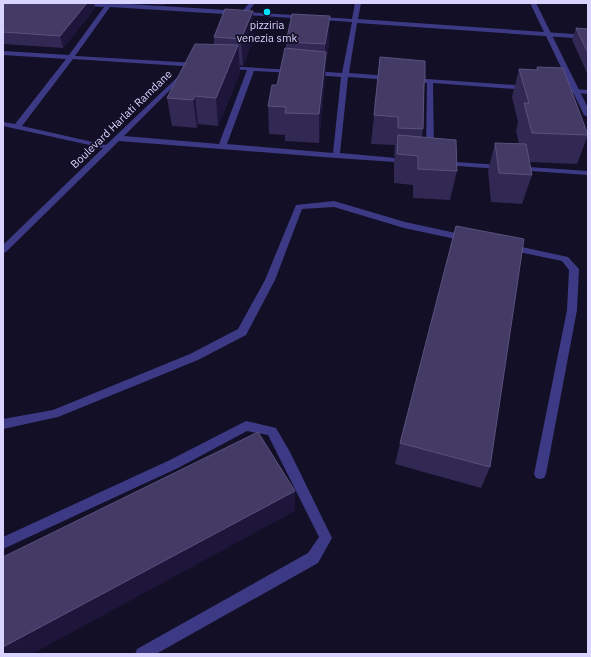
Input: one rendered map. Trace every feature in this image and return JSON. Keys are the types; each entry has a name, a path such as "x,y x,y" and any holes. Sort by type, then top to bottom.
{"street":[{"path":"65,3 109,4 588,37"},
{"path":"234,23 252,3"},
{"path":"336,156 345,75 358,3"},
{"path":"533,3 588,114"},
{"path":"17,127 72,57 109,4"},
{"path":"3,53 195,62 207,66"},
{"name":"Boulevard Harlati Ramdane","path":"3,250 195,62"},
{"path":"222,67 298,72"},
{"path":"222,147 251,69"},
{"path":"306,73 399,79"},
{"path":"407,80 538,89"},
{"path":"430,81 434,163 588,173"},
{"path":"553,90 588,92"},
{"path":"3,124 107,147"},
{"path":"116,138 415,161"},
{"path":"3,424 54,414 194,357 242,332 270,280 299,207 334,204 404,226 473,240"},
{"path":"496,245 565,259 574,269 572,310 540,474"},
{"path":"3,543 174,464 246,426 272,431 286,456 326,538 313,558 142,654"}],"building":[{"path":"3,3 87,3 60,36 3,32"},
{"path":"225,9 253,11 241,39 214,37"},
{"path":"292,14 330,16 325,44 286,42"},
{"path":"576,28 588,29 588,53"},
{"path":"195,44 238,45 216,98 195,96 193,100 167,98"},
{"path":"285,48 326,52 319,114 285,113 286,107 268,106 272,85 277,85"},
{"path":"380,57 425,61 423,129 398,128 398,117 374,115"},
{"path":"537,67 563,68 588,135 532,133 524,103 529,103 519,69 538,70"},
{"path":"398,135 456,140 457,171 418,169 418,156 397,154"},
{"path":"495,143 526,144 532,175 499,173"},
{"path":"456,226 524,239 490,467 400,443"},
{"path":"258,432 295,491 3,647 3,557"}],"place":[{"name":"pizziria venezia smk","path":"267,12"}]}
